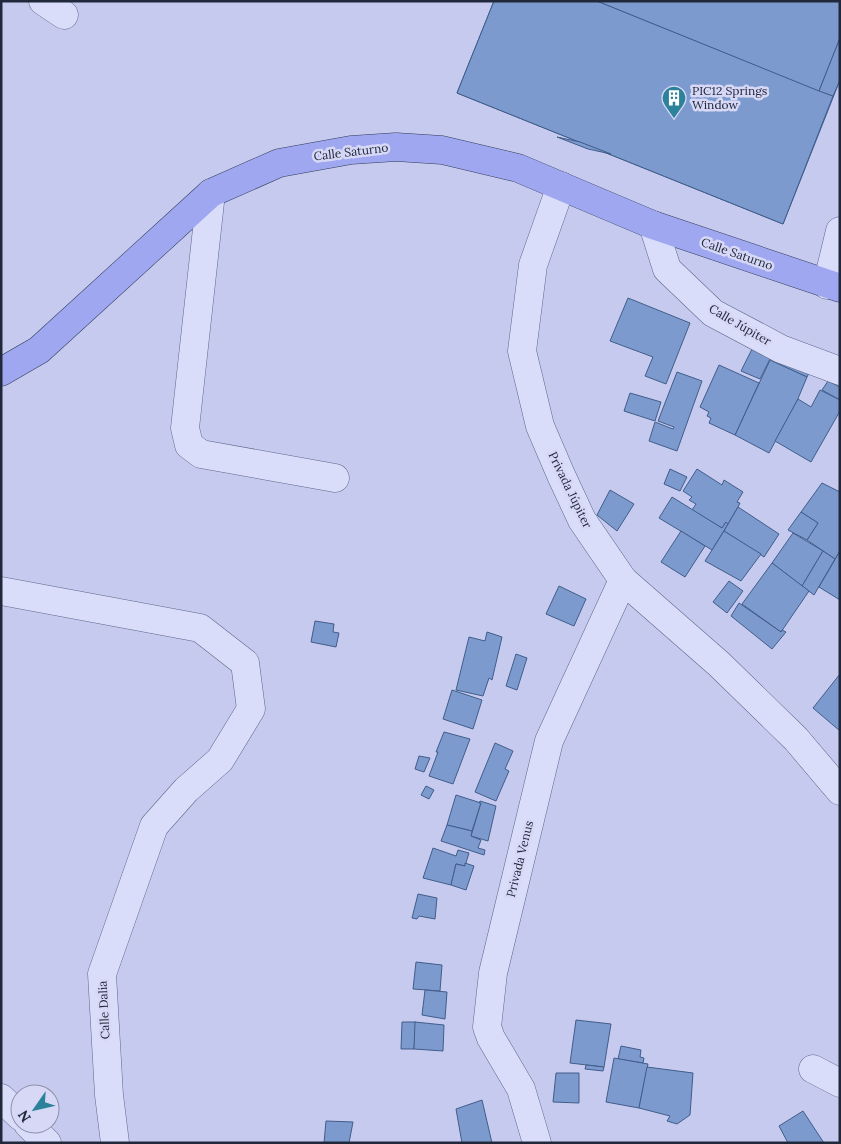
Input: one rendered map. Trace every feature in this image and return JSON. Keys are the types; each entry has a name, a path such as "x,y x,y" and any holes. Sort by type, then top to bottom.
{"main road":[{"name":"Calle Saturno","path":"1,372 39,350 211,193 280,164 351,150 396,147 442,150 518,168 653,225 833,286"}],"street":[{"name":"Privada Júpiter","path":"561,186 533,265 522,351 540,426 561,475 582,520 624,580 733,677 796,740 840,791"},
{"path":"211,193 185,428 189,445 200,454 336,478"},
{"name":"Calle Júpiter","path":"653,225 667,269 713,313 781,349 840,371"},
{"path":"833,286 840,231"},
{"name":"Privada Venus","path":"536,1143 521,1089 491,1038 487,1027 492,973 549,741 624,580"},
{"name":"Calle Dalia","path":"1,591 200,628 245,663 250,709 220,760 186,790 154,826 102,974 109,1095 115,1143"},
{"path":"813,1069 840,1083"},
{"path":"38,1134 47,1143"}],"building":[{"name":"PIC12 Springs Window","path":"494,1 840,1 840,80 783,224 457,93"},
{"name":"PIC12 Springs Window","path":"494,1 597,1 833,96 783,224 457,93"},
{"name":"PIC12 Springs Window","path":"597,1 840,1 840,38 819,91"},
{"path":"840,38 840,80 833,96 819,91"},
{"path":"557,137 580,142 611,154 588,149"},
{"path":"628,298 690,323 666,384 645,376 653,357 610,341"},
{"path":"752,349 771,357 760,379 741,371"},
{"path":"774,358 809,373 807,377 773,362"},
{"path":"770,360 807,377 797,401 769,453 735,435"},
{"path":"719,365 759,383 735,435 709,423 711,418 707,416 709,412 700,407"},
{"path":"677,372 702,381 677,451 649,441 655,422 673,429 674,427 658,421"},
{"path":"828,381 840,387 840,400 822,390"},
{"path":"820,390 840,400 840,411 811,462 775,441 798,399 811,407"},
{"path":"630,393 661,402 655,421 624,411"},
{"path":"670,469 687,477 680,491 664,484"},
{"path":"697,469 722,485 724,480 743,492 737,502 740,503 738,507 728,524 726,522 722,528 692,510 696,504 689,500 692,497 683,491"},
{"path":"822,483 840,492 840,551 835,559 807,540 818,523 801,512"},
{"path":"610,490 634,504 617,531 597,515"},
{"path":"672,497 722,528 726,522 728,524 712,550 659,518"},
{"path":"738,507 779,534 764,557 724,531"},
{"path":"801,512 818,523 807,540 788,530"},
{"path":"681,531 705,546 685,577 661,562"},
{"path":"724,531 761,554 741,581 705,561"},
{"path":"793,533 823,551 802,586 772,563"},
{"path":"823,551 835,559 814,595 802,586"},
{"path":"840,551 840,600 819,587"},
{"path":"772,563 809,591 781,632 742,604"},
{"path":"729,581 743,591 727,613 713,602"},
{"path":"559,586 586,599 574,626 546,614"},
{"path":"739,603 781,632 782,630 786,632 772,649 731,616"},
{"path":"315,621 334,624 333,632 339,633 336,647 311,642"},
{"path":"487,632 502,637 492,680 489,678 483,696 456,690 469,637 485,641"},
{"path":"516,654 527,658 517,690 506,686"},
{"path":"840,674 840,731 813,708"},
{"path":"452,690 482,700 473,729 443,719"},
{"path":"444,732 470,739 453,784 429,776"},
{"path":"495,743 513,751 505,769 509,771 496,801 475,792"},
{"path":"419,756 430,758 424,772 415,769"},
{"path":"426,786 434,790 429,799 421,795"},
{"path":"456,795 481,803 472,831 447,825"},
{"path":"480,801 496,806 488,841 471,836"},
{"path":"447,825 472,831 471,836 481,840 478,848 485,850 484,855 441,841"},
{"path":"433,848 456,856 458,850 469,853 465,866 456,864 451,885 423,878"},
{"path":"465,863 474,866 466,890 451,885 456,864 465,866"},
{"path":"418,894 437,898 435,919 419,916 417,919 412,918"},
{"path":"416,962 442,965 440,991 413,989"},
{"path":"425,990 447,992 445,1019 422,1015"},
{"path":"576,1020 611,1024 604,1067 570,1063"},
{"path":"402,1022 416,1022 414,1049 401,1049"},
{"path":"415,1022 444,1025 443,1051 414,1049"},
{"path":"621,1046 641,1050 640,1057 644,1058 643,1063 618,1059"},
{"path":"614,1058 648,1064 639,1108 606,1102"},
{"path":"586,1065 604,1067 603,1071 585,1069"},
{"path":"647,1067 693,1073 690,1115 677,1124 667,1121 670,1116 639,1108"},
{"path":"556,1073 579,1073 579,1103 553,1102"},
{"path":"482,1100 492,1143 462,1143 456,1109"},
{"path":"803,1111 824,1143 788,1143 779,1126"},
{"path":"326,1121 353,1122 349,1143 324,1143"}],"place":[{"name":"PIC12 Springs Window","path":"674,119"}]}
